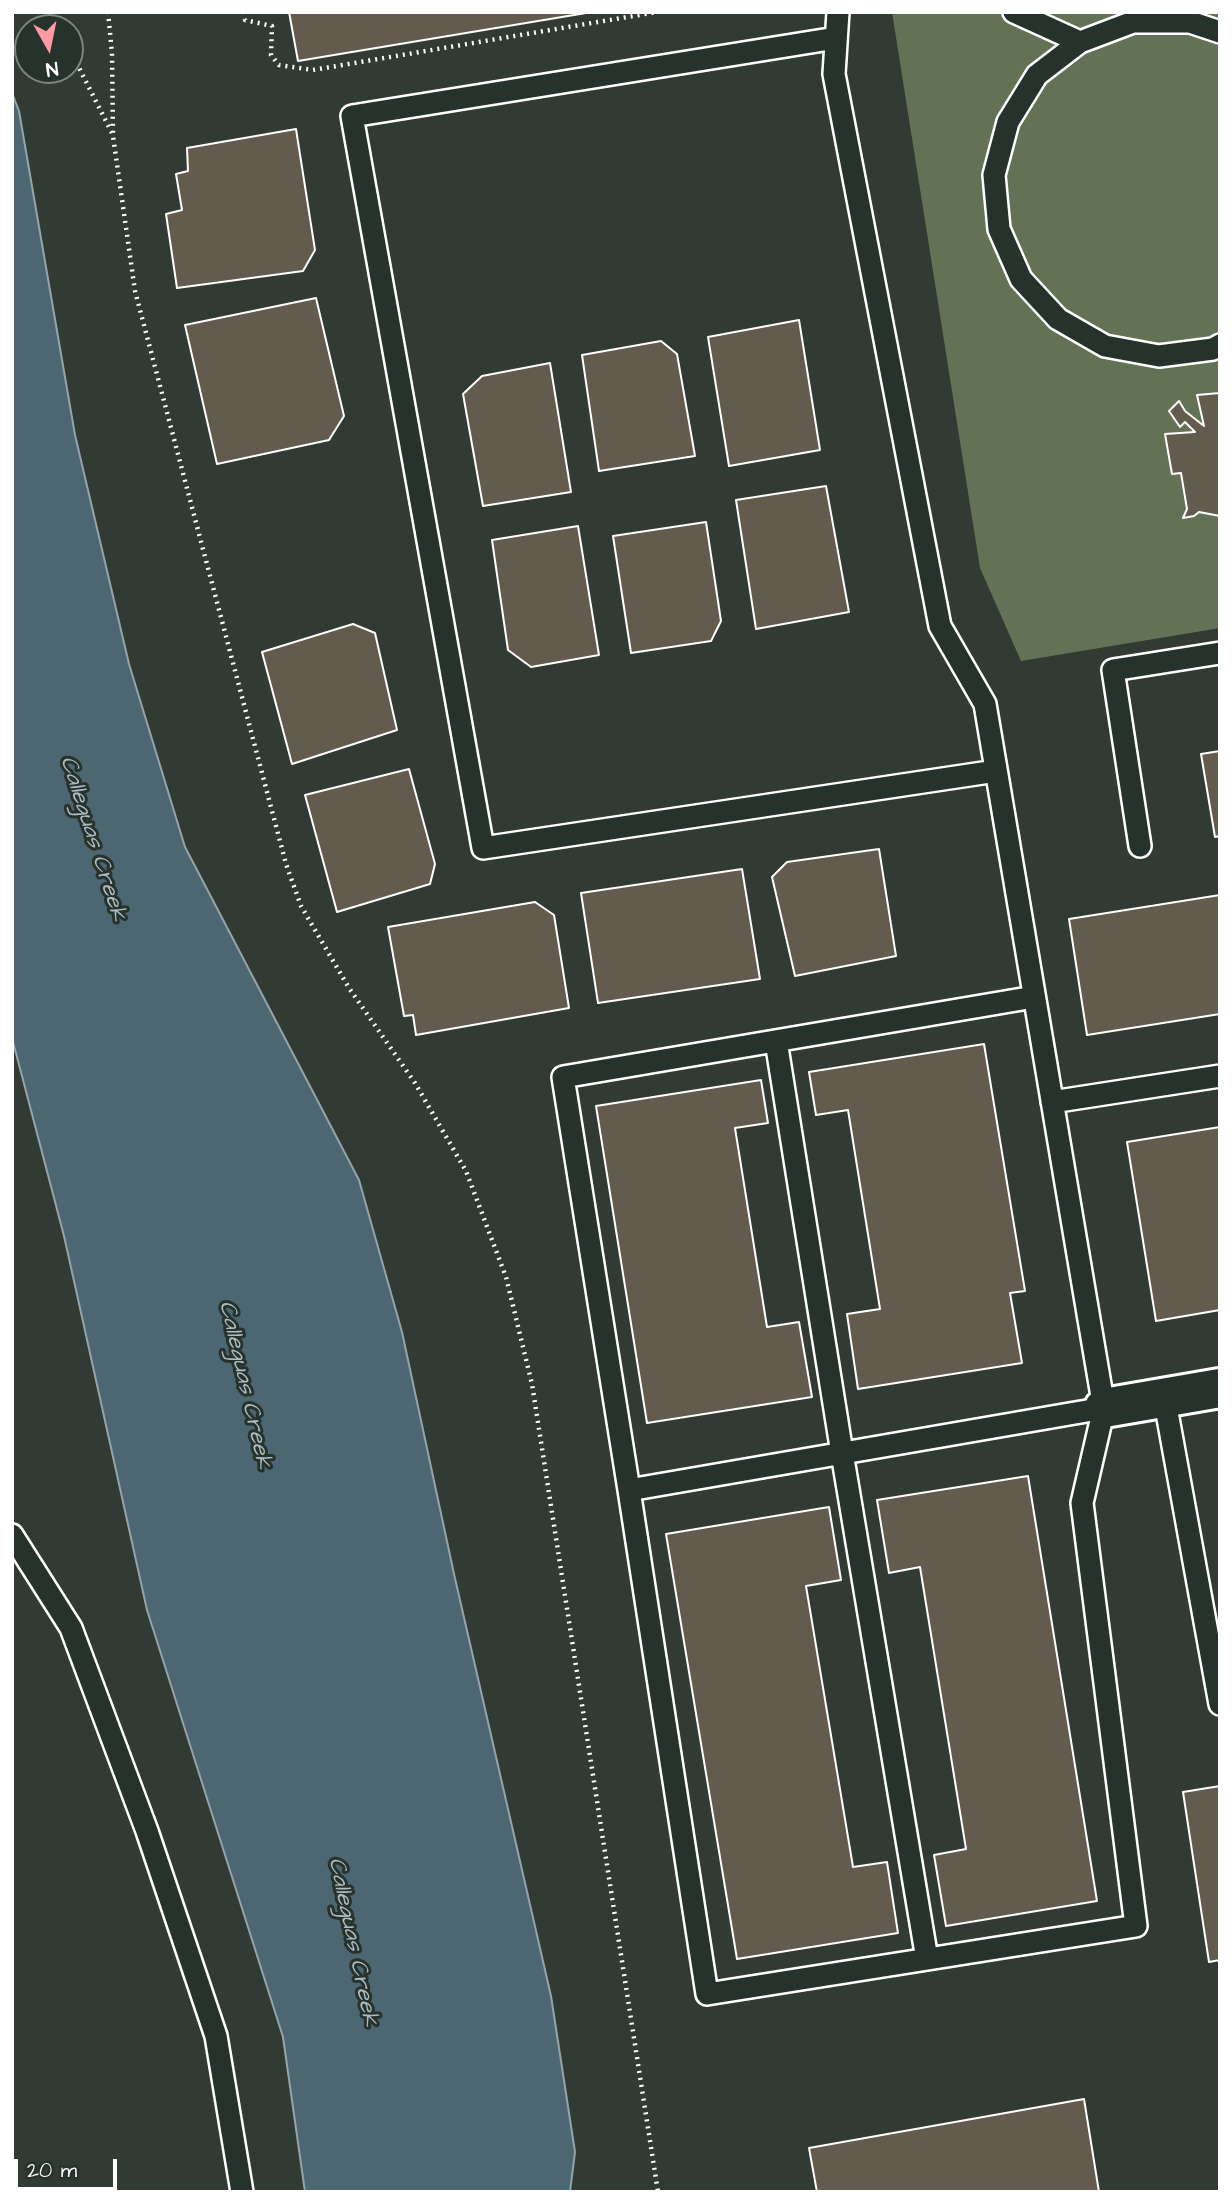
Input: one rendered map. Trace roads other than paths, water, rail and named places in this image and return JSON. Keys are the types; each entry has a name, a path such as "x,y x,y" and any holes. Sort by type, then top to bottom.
{"street":[{"path":"1104,1408 1220,1388"}],"lane":[{"path":"838,12 834,74 940,626 985,704 1104,1408 1082,1503 1136,1926 707,1994 563,1077 1034,997"},
{"path":"1014,12 1080,41"},
{"path":"1220,32 1190,22 1133,22 1080,41 1037,75 1008,122 995,175 999,229 1021,279 1058,319 1105,346 1159,356 1213,349 1220,345"},
{"path":"836,38 352,116 483,848 996,771"},
{"path":"1140,846 1113,670 1220,653"},
{"path":"776,1041 927,1959"},
{"path":"1052,1102 1220,1076"},
{"path":"1164,1396 1220,1704"},
{"path":"629,1490 1104,1408"},
{"path":"12,1535 71,1628 147,1831 216,2036 242,2192"}],"water":[{"name":"Calleguas Creek","path":"12,93 19,111 75,435 129,664 185,847 359,1180 402,1332 454,1574 551,1996 575,2152 570,2192 305,2192 283,2037 147,1610 64,1236 12,1038"}]}
